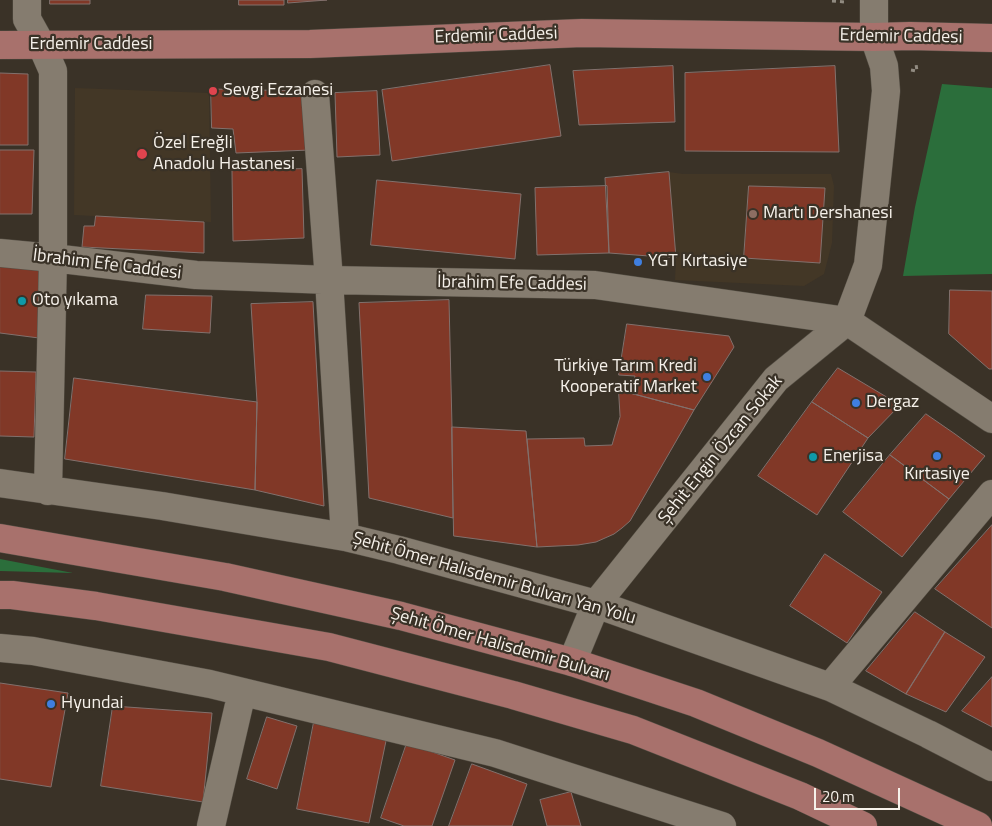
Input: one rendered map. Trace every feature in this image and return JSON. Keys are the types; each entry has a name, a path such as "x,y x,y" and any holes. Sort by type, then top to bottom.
{"main road":[{"name":"Erdemir Caddesi","path":"0,45 310,44 582,33 992,38"},
{"name":"Şehit Ömer Halisdemir Bulvarı","path":"0,538 234,579 401,616 572,662 696,703 818,753 978,826"},
{"path":"0,594 96,606 329,647 513,695 633,730 800,796 863,826"}],"street":[{"path":"27,0 27,19 53,71 53,258 48,491"},
{"path":"847,321 868,265 886,91 884,66 874,36 874,0"},
{"path":"315,94 330,280 345,537"},
{"name":"İbrahim Efe Caddesi","path":"0,253 196,275 330,280 595,285 847,321 991,416"},
{"name":"Şehit Engin Özcan Sokak","path":"572,662 596,604 776,379 847,321"},
{"name":"Şehit Ömer Halisdemir Bulvarı Yan Yolu","path":"0,483 162,506 345,537 596,604 830,687 992,767"},
{"path":"830,687 992,494"},
{"path":"0,648 33,651 210,684 337,714 495,753 722,826"},
{"path":"211,826 242,692"}],"shaded area":[{"name":"Özel Ereğli Anadolu Hastanesi","path":"75,88 209,93 211,222 74,215"},
{"name":"Martı Dershanesi","path":"669,172 683,174 831,174 834,186 832,243 824,274 804,286 675,280 676,258"}],"green space":[{"path":"942,84 992,88 992,274 903,276 915,207"},
{"path":"0,559 73,573 0,571"}],"building":[{"path":"50,0 90,0 90,4 50,4"},
{"path":"239,0 284,0 284,5 239,5"},
{"path":"288,0 327,0 288,3"},
{"path":"550,65 561,136 392,161 382,90"},
{"path":"673,66 675,122 579,125 573,71"},
{"path":"835,66 839,152 685,151 685,73"},
{"path":"0,73 28,74 28,145 0,145"},
{"path":"211,89 303,91 310,150 236,153 233,129 212,128"},
{"path":"377,91 380,155 337,157 335,93"},
{"path":"0,150 34,150 32,214 0,214"},
{"path":"302,169 304,238 233,241 232,171"},
{"path":"669,172 676,258 609,253 605,178"},
{"path":"377,180 521,194 515,259 371,245"},
{"path":"607,186 609,253 537,255 535,188"},
{"path":"749,186 825,188 820,263 744,258"},
{"path":"96,216 204,222 204,253 82,247 84,226 94,226"},
{"name":"Oto yıkama","path":"0,266 47,270 39,338 0,333"},
{"path":"950,290 992,291 992,369 989,369 949,334"},
{"path":"146,295 212,296 210,333 143,329"},
{"path":"449,300 453,518 369,498 359,303"},
{"path":"313,302 324,506 255,490 257,402 251,304"},
{"path":"627,324 729,336 734,347 694,410 630,393 635,376 619,375"},
{"name":"Dergaz","path":"838,368 900,405 868,438 812,402"},
{"path":"0,371 36,372 34,437 0,436"},
{"path":"74,378 257,402 255,490 65,459"},
{"path":"619,392 630,393 694,410 630,521 622,528 596,542 537,547 527,439 584,438 585,446 612,445 620,417"},
{"name":"Enerjisa","path":"812,402 868,438 817,515 758,476"},
{"name":"Kırtasiye","path":"926,414 985,456 949,499 890,455"},
{"path":"452,427 526,431 537,547 454,536"},
{"path":"890,455 949,499 902,557 843,512"},
{"path":"992,525 992,628 935,589"},
{"path":"825,554 882,592 847,643 790,606"},
{"path":"915,612 945,632 906,694 866,671"},
{"path":"945,632 985,657 946,712 906,694"},
{"path":"992,677 992,727 962,711"},
{"path":"0,683 68,693 51,787 0,779"},
{"path":"113,706 212,713 203,802 101,786"},
{"path":"267,717 297,726 277,789 247,779"},
{"path":"314,722 387,736 369,823 297,809"},
{"path":"407,743 455,760 432,826 404,826 381,818"},
{"path":"472,764 527,784 512,826 449,826"},
{"path":"571,792 581,826 547,826 540,800"}],"place":[{"name":"Sevgi Eczanesi","path":"213,91"},
{"name":"Özel Ereğli Anadolu Hastanesi","path":"142,154"},
{"name":"Martı Dershanesi","path":"753,214"},
{"name":"YGT Kırtasiye","path":"638,262"},
{"name":"Oto yıkama","path":"22,301"},
{"name":"Türkiye Tarım Kredi Kooperatif Market","path":"707,377"},
{"name":"Dergaz","path":"856,403"},
{"name":"Kırtasiye","path":"937,456"},
{"name":"Enerjisa","path":"813,457"},
{"name":"Hyundai","path":"51,704"}]}
